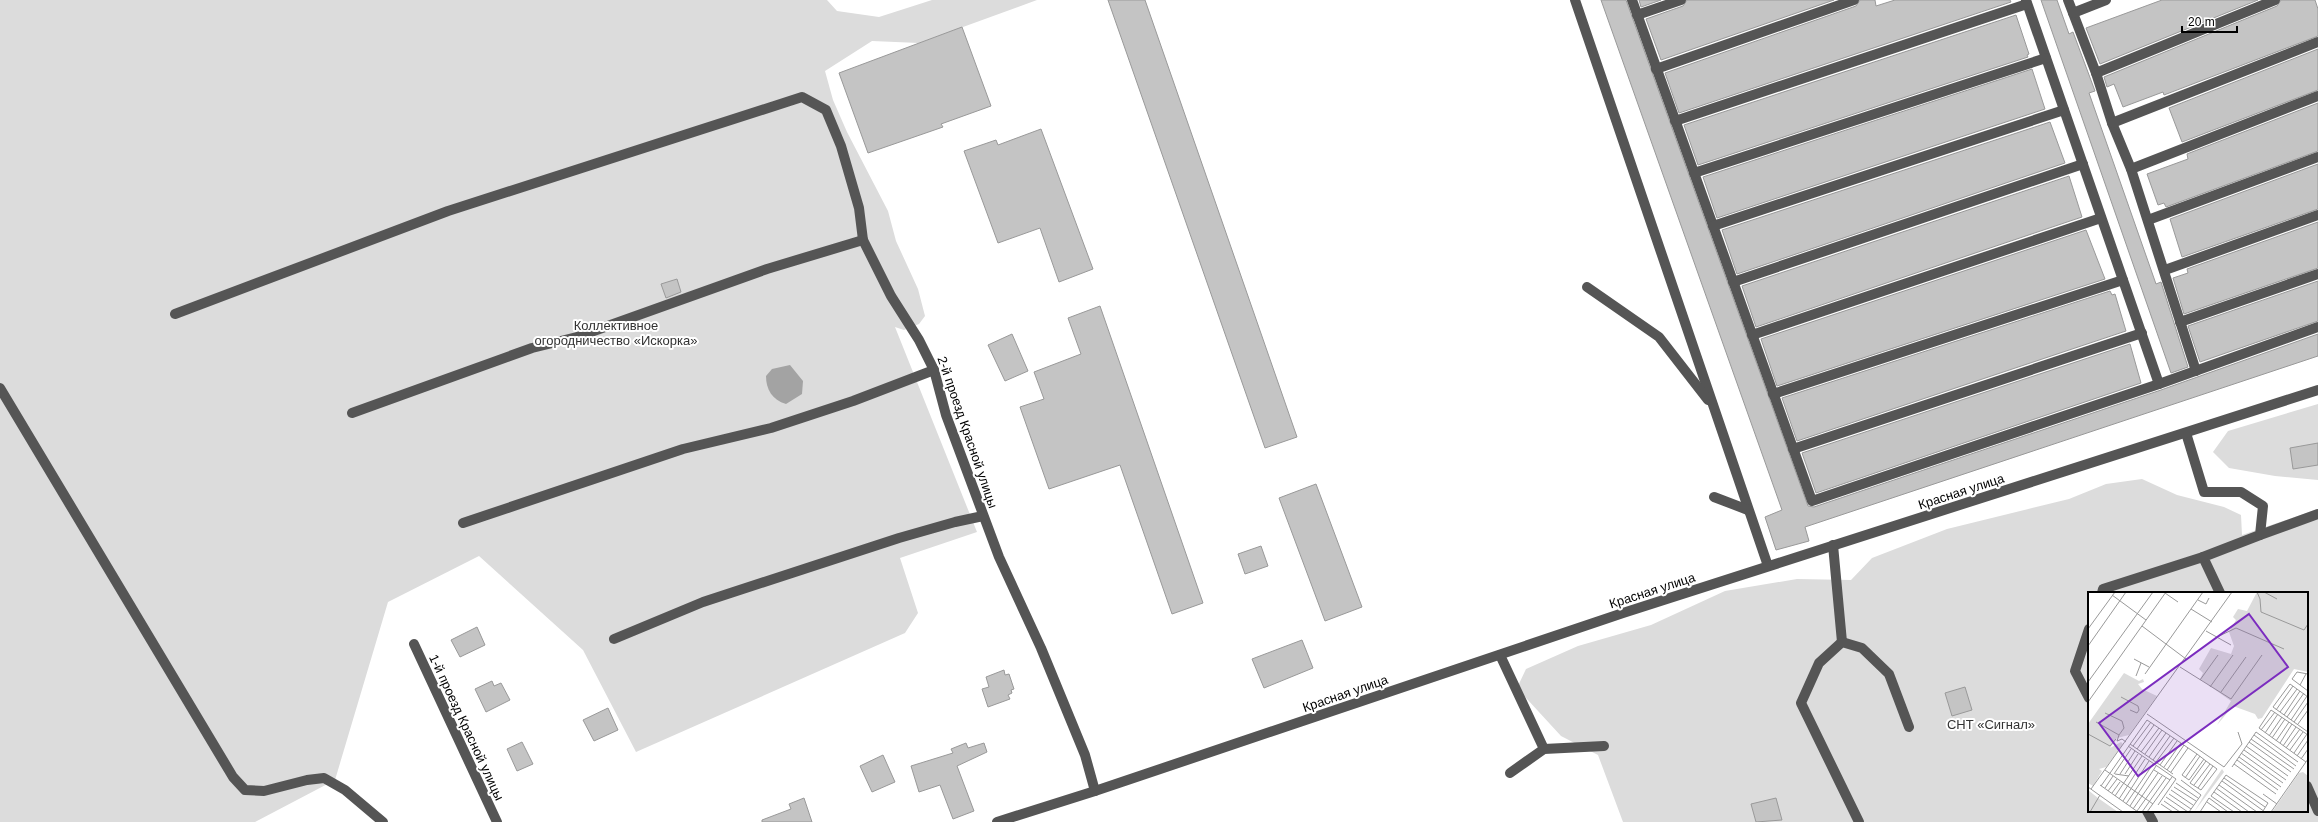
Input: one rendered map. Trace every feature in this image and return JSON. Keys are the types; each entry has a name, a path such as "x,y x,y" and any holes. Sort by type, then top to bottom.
{"street":[{"path":"1576,0 1767,564"},
{"path":"1632,0 1812,501 2159,384 2318,327"},
{"path":"1637,15 1681,0"},
{"path":"1656,68 1854,0"},
{"path":"2068,0 2096,73 2112,122 2131,169 2165,270 2196,371"},
{"path":"2073,12 2106,0"},
{"path":"2096,73 2275,0"},
{"path":"1675,121 2026,2 2159,384"},
{"path":"2112,122 2318,42"},
{"path":"1694,173 2046,58"},
{"path":"2131,169 2318,96"},
{"name":"2-й проезд Красной улицы","path":"175,314 448,211 802,97 826,110 841,146 859,208 863,240 891,296 918,340 934,370 946,415 983,516 1085,755 1095,791"},
{"path":"1713,226 2064,110"},
{"path":"2148,220 2318,157"},
{"path":"1733,282 2083,164"},
{"path":"2165,270 2318,216"},
{"path":"1752,335 2101,218"},
{"path":"352,413 532,348 577,337 774,266 863,240"},
{"path":"2180,322 2318,274"},
{"path":"1774,394 2123,280"},
{"path":"1587,287 1659,337 1714,407"},
{"path":"1793,449 2142,333"},
{"path":"463,523 683,449 779,426 853,401 934,370"},
{"path":"0,388 233,777 246,790 264,791 308,780 324,778 345,790 384,822"},
{"name":"Красная улица","path":"997,822 1095,791 1767,564 1833,545 2318,390"},
{"path":"2186,433 2204,492 2241,492 2263,506 2260,535"},
{"path":"1714,497 1748,510"},
{"path":"2103,591 2203,557 2318,514"},
{"path":"614,639 711,600 899,538 955,522 983,516"},
{"path":"1833,545 1842,642"},
{"path":"2203,557 2220,592"},
{"path":"2088,632 2075,671 2088,696"},
{"path":"1842,642 1862,648 1889,674 1909,727"},
{"path":"1842,642 1819,662 1802,703 1859,822"},
{"name":"1-й проезд Красной улицы","path":"414,644 497,822"},
{"path":"1500,655 1544,749"},
{"path":"1510,773 1544,749 1604,746"},
{"path":"2308,788 2318,811"},
{"path":"2148,812 2153,822"}],"green space":[{"name":"Коллективное огородничество «Искорка»","path":"0,0 827,0 837,11 879,17 932,0 1037,0 919,43 872,41 825,71 833,100 847,132 888,211 896,241 918,289 925,316 919,324 904,330 895,327 977,532 900,558 918,613 905,633 636,752 583,650 479,556 388,602 335,780 255,822 0,822"},
{"path":"2318,404 2318,480 2275,476 2229,468 2213,452 2228,431"},
{"name":"СНТ «Сигнал»","path":"2142,479 2177,495 2224,507 2241,515 2242,535 2318,509 2318,822 1623,822 1598,755 1561,736 1517,688 1526,669 1578,646 1651,625 1725,591 1797,579 1851,580 1872,558 1947,529 2069,499 2106,484"}],"shaded area":[{"path":"790,365 803,381 802,394 786,404 777,400 771,393 767,385 766,376 772,369"}],"building":[{"path":"1108,0 1145,0 1297,437 1265,448"},
{"path":"1601,0 1626,0 1808,506 1814,507 2161,390 2318,334 2318,356 1805,527 1809,541 1776,550 1765,517 1782,510"},
{"path":"1639,0 1661,0 1641,7"},
{"path":"1687,0 1834,0 1661,60 1646,19 1683,6"},
{"path":"1860,0 1875,0 1876,6 1895,0 2010,0 2011,2 1679,113 1665,73 1856,6"},
{"path":"2041,0 2057,0 2069,34 2073,32 2095,91 2089,93 2156,284 2161,282 2188,367 2171,373"},
{"path":"2162,0 2258,0 2100,64 2086,28"},
{"path":"2281,0 2315,0 2318,9 2318,36 2164,95 2163,92 2123,107 2114,84 2107,87 2104,77 2277,6"},
{"path":"2016,15 2029,54 2027,55 2028,57 1698,165 1684,125"},
{"path":"962,27 991,106 941,124 943,127 868,153 839,73"},
{"path":"2318,49 2318,90 2182,142 2169,108"},
{"path":"2032,69 2045,109 1717,218 1703,177"},
{"path":"2318,103 2318,151 2166,207 2164,203 2158,205 2147,174 2188,159 2187,154"},
{"path":"2050,122 2065,163 1737,274 1722,230"},
{"path":"1041,129 1093,269 1059,282 1040,228 998,243 964,151 996,140 998,145"},
{"path":"2318,164 2318,209 2182,257 2170,219"},
{"path":"2069,176 2082,217 1756,327 1742,286"},
{"path":"2318,222 2318,268 2184,314 2173,278 2188,273 2187,269"},
{"path":"2086,230 2105,279 1777,386 1761,339"},
{"path":"677,279 681,292 666,298 661,284"},
{"path":"2318,281 2318,321 2200,362 2188,326"},
{"path":"2110,291 2112,295 2115,294 2126,331 1797,441 1782,398"},
{"path":"1100,306 1203,603 1172,614 1120,465 1049,489 1020,407 1044,399 1034,372 1081,354 1068,318"},
{"path":"1012,334 1028,371 1005,381 988,345"},
{"path":"2130,344 2141,383 1816,493 1802,453"},
{"path":"2318,443 2318,465 2293,469 2290,448"},
{"path":"1316,484 1362,607 1325,621 1279,498"},
{"path":"1261,546 1268,566 1245,574 1238,554"},
{"path":"477,627 485,645 460,657 451,640"},
{"path":"1302,640 1313,668 1264,688 1252,659"},
{"path":"1004,670 1005,675 1009,674 1014,689 1011,690 1012,693 1008,695 1010,699 988,707 982,689 989,687 986,677"},
{"path":"492,681 494,686 501,683 510,700 486,712 475,689"},
{"path":"1965,687 1972,710 1952,716 1945,693"},
{"path":"608,708 618,730 594,741 583,720"},
{"path":"522,742 533,764 517,771 507,749"},
{"path":"966,743 968,748 984,743 987,752 957,766 974,811 953,819 940,785 919,792 911,766 953,753 951,749"},
{"path":"883,755 895,782 872,792 860,766"},
{"path":"804,798 812,822 762,822 762,820 791,809 789,804"},
{"path":"1776,798 1782,820 1756,822 1751,804"}]}
